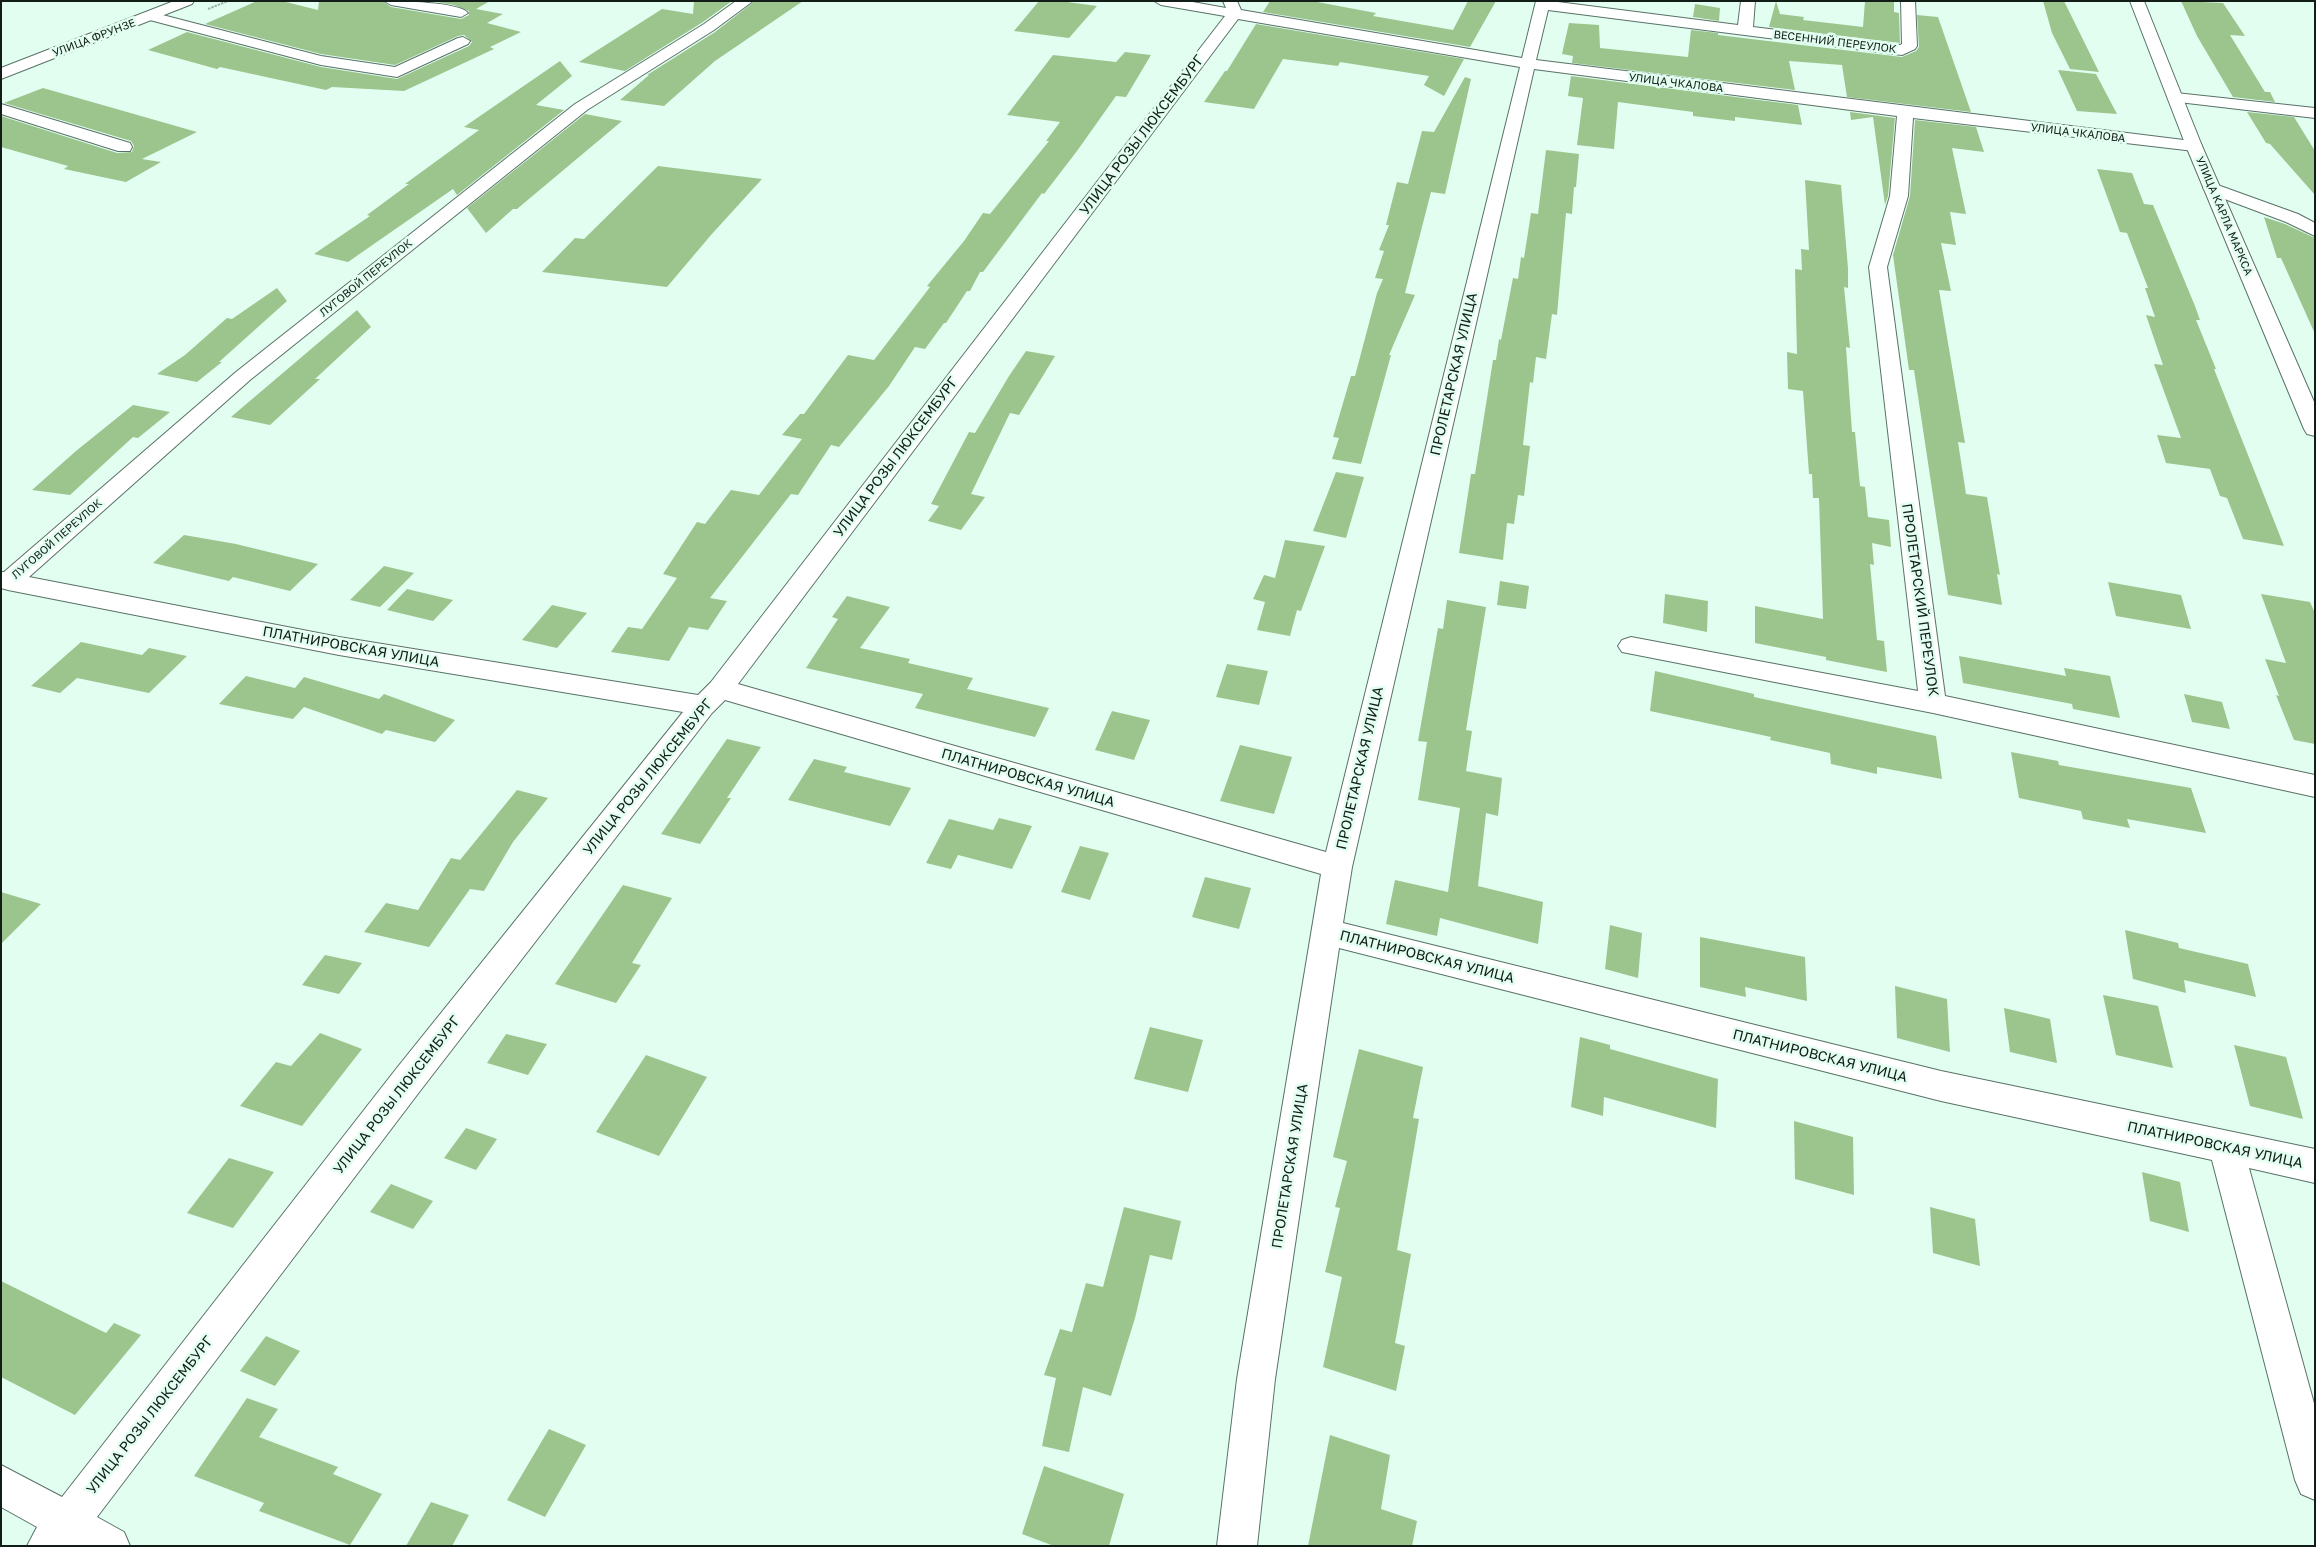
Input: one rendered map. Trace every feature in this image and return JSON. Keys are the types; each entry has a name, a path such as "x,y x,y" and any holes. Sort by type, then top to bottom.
{"street":[{"name":"УЛИЦА ФРУНЗЕ","path":"5,71 187,1"},
{"path":"391,1 461,13"},
{"name":"ЛУГОВОЙ ПЕРЕУЛОК","path":"5,581 243,376 573,113 709,27 746,1"},
{"name":"УЛИЦА ЧКАЛОВА","path":"1161,1 1232,7 1528,64 1905,112 2194,146"},
{"path":"1745,30 1748,1"},
{"name":"ВЕСЕННИЙ ПЕРЕУЛОК","path":"1543,3 1902,50 1910,46 1908,1"},
{"name":"УЛИЦА КАРЛА МАРКСА","path":"2137,1 2194,146 2315,429"},
{"name":"ПРОЛЕТАРСКАЯ УЛИЦА","path":"1237,1546 1256,1379 1337,867 1543,3"},
{"name":"УЛИЦА РОЗЫ ЛЮКСЕМБУРГ","path":"57,1534 414,1073 711,697 1232,7"},
{"path":"151,16 321,60 397,72 463,41"},
{"path":"2176,98 2315,113"},
{"path":"1,109 124,147"},
{"name":"ПРОЛЕТАРСКИЙ ПЕРЕУЛОК","path":"1905,112 1899,196 1878,267 1933,703 2315,786"},
{"path":"2212,188 2292,218 2315,231"},
{"name":"ПЛАТНИРОВСКАЯ УЛИЦА","path":"5,581 339,646 711,697 1337,867"},
{"path":"1631,646 1933,703"},
{"name":"ПЛАТНИРОВСКАЯ УЛИЦА","path":"1328,932 1941,1086 2315,1166"},
{"path":"2226,1147 2315,1480"},
{"path":"1,1485 57,1534 110,1546"}],"building":[{"path":"257,1 282,1 318,10 319,1 382,1 391,7 461,19 469,15 469,11 454,5 431,1 490,1 476,9 503,14 487,23 521,32 490,47 494,49 404,91 332,87 326,90 220,67 217,69 148,50 187,32 321,67 397,79 469,46 472,42 464,35 458,36 395,65 321,54 205,24"},
{"path":"694,1 732,1 703,22 625,71 579,62 662,9 693,14"},
{"path":"755,1 803,1 715,61 664,106 620,100 649,75 647,75 715,32"},
{"path":"1039,1 1060,1 1097,6 1069,38 1014,31"},
{"path":"1270,1 1312,1 1376,13 1373,16 1453,30 1468,1 1496,1 1470,47 1263,12"},
{"path":"1776,1 1780,14 1804,17 1803,20 1863,27 1865,1 1894,1 1894,12 1899,13 1900,43 1769,27"},
{"path":"2043,1 2064,1 2099,72 2070,69 2052,33"},
{"path":"2181,1 2223,3 2245,36 2230,35 2265,92 2270,92 2275,102 2233,97 2197,36"},
{"path":"1695,4 1720,8 1719,21 1693,17"},
{"path":"1917,15 1938,17 1971,112 1847,97 1842,65 1789,61 1795,90 1572,63 1573,56 1562,54 1569,23 1599,25 1600,48 1688,57 1691,30 1718,33 1718,35 1902,57 1916,51 1919,47"},
{"path":"1256,24 1464,59 1444,96 1424,85 1429,76 1340,62 1338,66 1283,59 1254,109 1204,102 1225,71 1227,71"},
{"path":"1125,52 1151,55 1126,97 1116,96 1044,194 1042,193 983,272 980,272 970,291 967,291 946,323 944,323 925,349 915,347 889,386 839,447 831,445 798,495 791,494 710,598 727,601 708,630 689,627 669,661 611,652 628,627 642,629 677,578 663,574 697,522 705,524 731,490 759,495 802,439 782,435 800,414 804,414 848,355 874,360 930,287 927,286 964,241 983,213 990,214 1049,141 1046,141 1060,122 1007,115 1053,55 1116,62"},
{"path":"560,61 572,76 536,105 564,110 457,195 453,189 348,262 314,254 370,216 367,215 409,184 405,184 479,130 464,127"},
{"path":"2058,70 2096,74 2117,114 2077,111"},
{"path":"1571,76 1798,105 1802,125 1735,117 1735,121 1693,116 1693,112 1618,102 1614,149 1577,145 1583,98 1568,96"},
{"path":"1465,77 1471,79 1445,194 1431,192 1405,293 1415,295 1389,355 1391,355 1361,464 1332,459 1339,438 1333,437 1351,376 1355,376 1377,293 1383,279 1375,278 1384,251 1379,250 1389,225 1386,225 1397,182 1408,184 1422,131 1434,132"},
{"path":"43,88 197,132 142,159 161,162 126,182 64,169 68,166 1,147 1,116 117,153 132,152 134,146 131,141 4,103"},
{"path":"1850,112 1895,118 1888,196 1885,205 1873,117 1851,120"},
{"path":"2247,112 2294,117 2315,151 2315,195 2270,144 2266,143"},
{"path":"585,114 622,121 486,233 467,208"},
{"path":"1915,120 1976,127 1984,152 1952,148 1966,214 1950,212 1956,245 1941,243 1951,291 1939,290 1965,443 1958,442 1966,494 1987,497 2000,575 1997,574 2002,605 1948,595 1914,370 1909,370 1893,255 1910,196"},
{"path":"1546,150 1579,154 1572,214 1566,213 1557,315 1552,314 1546,359 1536,357 1533,383 1530,382 1523,445 1530,446 1524,496 1518,495 1514,524 1507,523 1503,560 1459,553 1471,474 1475,474 1493,360 1496,360 1499,339 1501,340 1513,278 1518,279 1521,257 1524,258 1531,213 1538,214"},
{"path":"658,166 762,179 667,287 542,272 575,238 584,239"},
{"path":"2097,169 2132,173 2144,204 2153,205 2195,306 2200,320 2196,320 2216,369 2214,369 2284,546 2243,539 2227,498 2220,496 2210,469 2166,463 2157,435 2181,438 2154,364 2163,365 2146,315 2155,317 2145,288 2148,288 2127,233 2120,232"},
{"path":"1805,180 1841,185 1848,268 1848,288 1844,287 1850,348 1846,347 1852,432 1855,432 1860,486 1865,487 1868,517 1889,520 1891,547 1872,543 1874,565 1870,564 1877,640 1884,641 1887,672 1826,660 1826,657 1755,643 1755,606 1823,619 1819,498 1813,498 1812,474 1809,474 1803,391 1788,389 1787,352 1797,354 1795,269 1802,270 1801,249 1809,250"},
{"path":"2264,217 2285,224 2315,238 2315,334 2281,258 2277,258"},
{"path":"277,288 287,301 219,362 222,362 197,382 157,374 185,355 227,318 232,319"},
{"path":"357,310 371,327 315,379 320,379 270,425 231,417"},
{"path":"1026,351 1055,356 1019,415 1010,413 971,494 985,497 961,530 928,521 939,506 931,504 969,432 975,433"},
{"path":"133,405 170,412 138,438 133,437 70,495 32,490 76,451"},
{"path":"1336,472 1364,477 1346,538 1313,531"},
{"path":"184,535 236,544 318,564 290,591 233,577 229,581 153,563"},
{"path":"1285,540 1325,546 1301,611 1297,610 1290,636 1257,630 1265,602 1253,599 1264,575 1275,578"},
{"path":"384,566 414,573 380,607 350,600"},
{"path":"1500,581 1529,586 1526,609 1497,605"},
{"path":"2108,582 2181,595 2191,629 2116,616"},
{"path":"407,589 453,600 433,621 387,610"},
{"path":"1665,594 1708,601 1707,632 1663,623"},
{"path":"2261,594 2310,602 2315,613 2315,744 2294,740 2276,695 2279,696 2265,659 2286,663"},
{"path":"847,596 890,607 860,648 910,659 908,663 973,678 967,689 1049,708 1035,737 915,708 923,694 806,668 838,619 832,617"},
{"path":"1447,600 1486,607 1466,730 1472,731 1466,771 1502,778 1498,816 1486,813 1478,886 1543,902 1538,944 1440,918 1437,936 1386,924 1395,880 1448,892 1460,808 1418,800 1427,742 1418,741 1438,628 1443,629"},
{"path":"552,605 587,613 557,648 522,640"},
{"path":"81,642 142,655 149,648 187,656 149,693 77,678 60,693 31,686"},
{"path":"1959,656 2066,676 2064,668 2110,676 2120,718 2073,709 2072,704 1963,683"},
{"path":"1227,664 1268,671 1259,705 1216,697"},
{"path":"1655,671 1754,694 1754,697 1936,736 1942,779 1877,767 1877,774 1831,764 1830,753 1770,740 1771,737 1650,711"},
{"path":"246,676 295,688 304,677 379,699 384,694 455,720 435,742 386,730 382,734 304,707 293,719 219,704"},
{"path":"2184,694 2222,702 2230,729 2192,722"},
{"path":"1112,711 1150,720 1134,760 1095,750"},
{"path":"727,739 761,747 727,798 731,798 700,844 661,834"},
{"path":"1240,745 1292,757 1274,814 1220,801"},
{"path":"2011,752 2058,761 2059,765 2191,788 2206,833 2127,819 2130,828 2083,819 2081,811 2019,798"},
{"path":"814,759 847,767 844,772 911,788 890,826 788,800"},
{"path":"517,790 548,798 513,842 484,891 470,889 429,947 364,932 386,903 418,910 451,858 460,860"},
{"path":"999,818 1032,826 1012,869 958,855 951,869 926,863 949,819 993,830"},
{"path":"1080,846 1109,853 1090,900 1061,892"},
{"path":"1205,877 1251,888 1239,929 1192,917"},
{"path":"623,885 672,898 632,963 641,965 616,1003 555,984"},
{"path":"1,892 41,904 1,944"},
{"path":"1610,925 1642,933 1638,978 1605,969"},
{"path":"2125,930 2178,943 2179,948 2248,964 2256,997 2184,980 2186,993 2133,979"},
{"path":"1700,937 1805,957 1807,1001 1745,987 1746,997 1700,987"},
{"path":"325,955 362,963 339,994 302,985"},
{"path":"1895,986 1947,999 1950,1052 1897,1038"},
{"path":"2103,995 2158,1006 2173,1068 2116,1055"},
{"path":"2004,1008 2050,1019 2057,1063 2010,1052"},
{"path":"1150,1027 1203,1040 1188,1092 1134,1079"},
{"path":"320,1033 362,1049 302,1126 240,1106 276,1062 291,1066"},
{"path":"506,1034 547,1044 528,1075 487,1063"},
{"path":"1580,1037 1610,1045 1610,1049 1718,1079 1716,1128 1604,1097 1603,1116 1571,1107"},
{"path":"2234,1045 2286,1057 2303,1119 2250,1106"},
{"path":"1359,1049 1423,1067 1413,1118 1419,1119 1397,1250 1411,1254 1395,1343 1405,1346 1396,1391 1323,1367 1342,1277 1325,1272 1340,1208 1335,1207 1347,1161 1333,1157"},
{"path":"646,1055 707,1077 659,1156 596,1132"},
{"path":"1794,1121 1853,1137 1854,1195 1795,1179"},
{"path":"466,1128 497,1139 476,1170 444,1158"},
{"path":"229,1158 274,1172 233,1228 187,1213"},
{"path":"2142,1172 2180,1182 2189,1232 2150,1221"},
{"path":"391,1184 433,1201 413,1229 370,1212"},
{"path":"1124,1207 1181,1221 1172,1260 1150,1255 1135,1318 1111,1396 1083,1387 1069,1452 1042,1446 1056,1378 1044,1375 1060,1329 1072,1332 1086,1283 1103,1287"},
{"path":"1930,1207 1975,1219 1980,1266 1933,1253"},
{"path":"1,1281 106,1333 114,1323 141,1335 75,1415 1,1377"},
{"path":"266,1336 300,1351 275,1386 240,1371"},
{"path":"247,1398 278,1409 259,1437 338,1467 333,1474 382,1494 350,1545 259,1511 264,1503 194,1476"},
{"path":"549,1429 586,1445 545,1517 507,1500"},
{"path":"1330,1435 1390,1455 1381,1509 1417,1521 1412,1546 1308,1546"},
{"path":"1044,1466 1124,1494 1109,1546 1054,1546 1022,1534"},
{"path":"431,1502 469,1515 452,1546 406,1546"}]}
